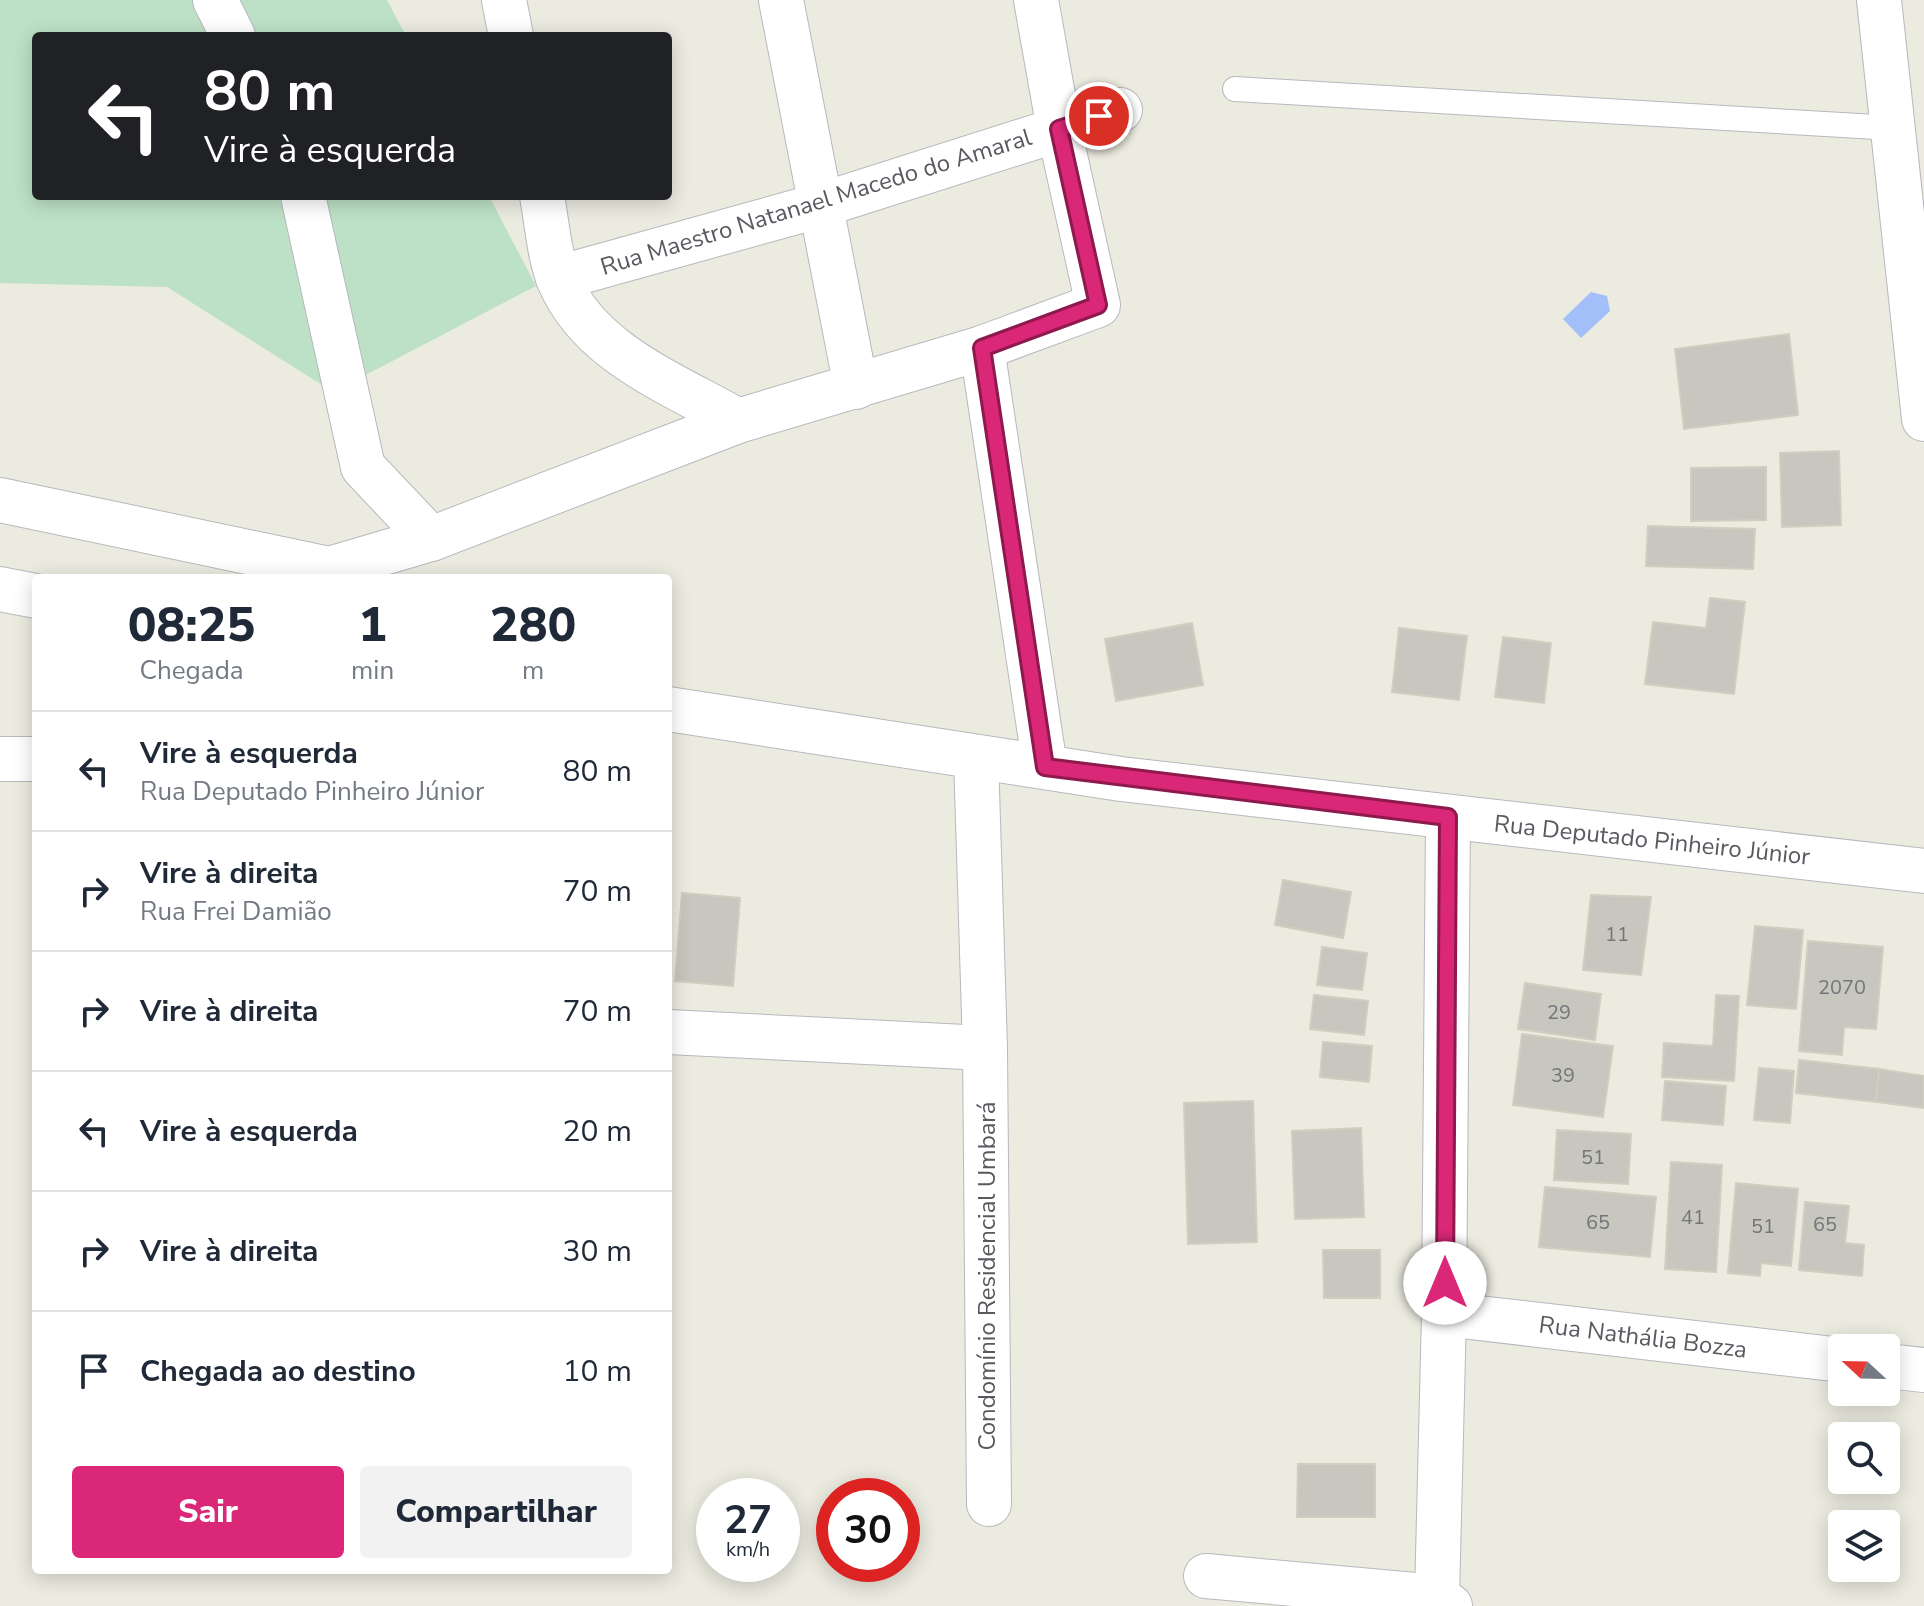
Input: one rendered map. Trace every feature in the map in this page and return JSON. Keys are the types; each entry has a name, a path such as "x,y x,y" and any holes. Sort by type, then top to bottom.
{"street":[{"path":"215,0 231,32"},
{"path":"504,0 510,32"},
{"path":"781,0 856,387"},
{"path":"0,500 329,569 431,539 738,421 982,348 1098,305 1059,129 1036,0"},
{"path":"1879,0 1893,128 1912,180 1924,419"},
{"name":"Rua Maestro Natanael Macedo do Amaral","path":"558,278 821,205 1120,110"},
{"path":"304,200 363,467 431,539"},
{"path":"543,200 558,278 576,313 608,345 738,421"},
{"path":"982,348 1045,767"},
{"path":"0,589 32,595"},
{"name":"Rua Deputado Pinheiro Júnior","path":"672,710 1045,767 1924,871"},
{"name":"Condomínio Residencial Umbará","path":"976,757 985,1048 989,1504"},
{"path":"0,759 32,759"},
{"path":"1206,1576 1444,1602 1448,817"},
{"path":"672,1032 985,1048"},
{"name":"Rua Nathália Bozza","path":"1444,1314 1828,1358"},
{"path":"1900,1367 1924,1370"}],"lane":[{"path":"1235,89 1893,128"}],"green space":[{"path":"0,0 387,0 404,32 32,32 32,200 491,200 536,286 333,392 167,287 0,283"}],"water":[{"path":"1591,292 1607,296 1610,311 1581,338 1563,319"}],"building":[{"path":"1789,334 1798,415 1684,429 1675,349"},
{"path":"1839,451 1841,525 1782,527 1780,453"},
{"path":"1766,467 1766,520 1691,521 1691,468"},
{"path":"1648,526 1755,529 1753,569 1646,566"},
{"path":"1710,598 1745,602 1734,694 1645,684 1653,622 1706,628"},
{"path":"1192,623 1203,685 1116,701 1105,639"},
{"path":"1399,628 1467,636 1459,700 1392,692"},
{"path":"1503,637 1551,643 1544,703 1495,697"},
{"path":"1283,880 1351,892 1343,938 1275,925"},
{"path":"682,893 740,898 733,986 675,981"},
{"path":"1591,895 1651,897 1641,975 1583,970"},
{"path":"1755,926 1803,930 1796,1009 1747,1005"},
{"path":"1808,941 1883,947 1876,1029 1844,1027 1842,1055 1799,1051"},
{"path":"1322,947 1367,953 1362,990 1317,985"},
{"path":"1525,983 1601,994 1595,1040 1518,1029"},
{"path":"1314,995 1368,1001 1364,1035 1310,1029"},
{"path":"1716,995 1739,996 1734,1081 1662,1077 1664,1043 1713,1046"},
{"path":"1522,1034 1613,1046 1603,1117 1513,1105"},
{"path":"1323,1042 1372,1046 1369,1082 1320,1077"},
{"path":"1799,1060 1879,1069 1876,1102 1796,1093"},
{"path":"1759,1068 1794,1071 1790,1123 1754,1120"},
{"path":"1879,1069 1924,1076 1924,1108 1876,1102"},
{"path":"1665,1081 1726,1086 1723,1125 1662,1120"},
{"path":"1253,1101 1257,1242 1188,1244 1184,1103"},
{"path":"1361,1128 1364,1217 1295,1219 1292,1131"},
{"path":"1557,1130 1631,1134 1628,1184 1554,1180"},
{"path":"1671,1162 1722,1165 1716,1272 1665,1269"},
{"path":"1736,1183 1798,1189 1791,1266 1761,1263 1760,1276 1728,1273"},
{"path":"1545,1187 1656,1197 1650,1257 1539,1247"},
{"path":"1805,1202 1849,1206 1845,1243 1864,1245 1862,1276 1799,1270"},
{"path":"1323,1250 1380,1250 1380,1298 1324,1298"},
{"path":"1298,1464 1375,1464 1375,1517 1297,1517"}],"route":[{"path":"1099,116 1059,129 1098,305 982,348 1045,767 1121,779 1448,817 1445,1283"}]}
